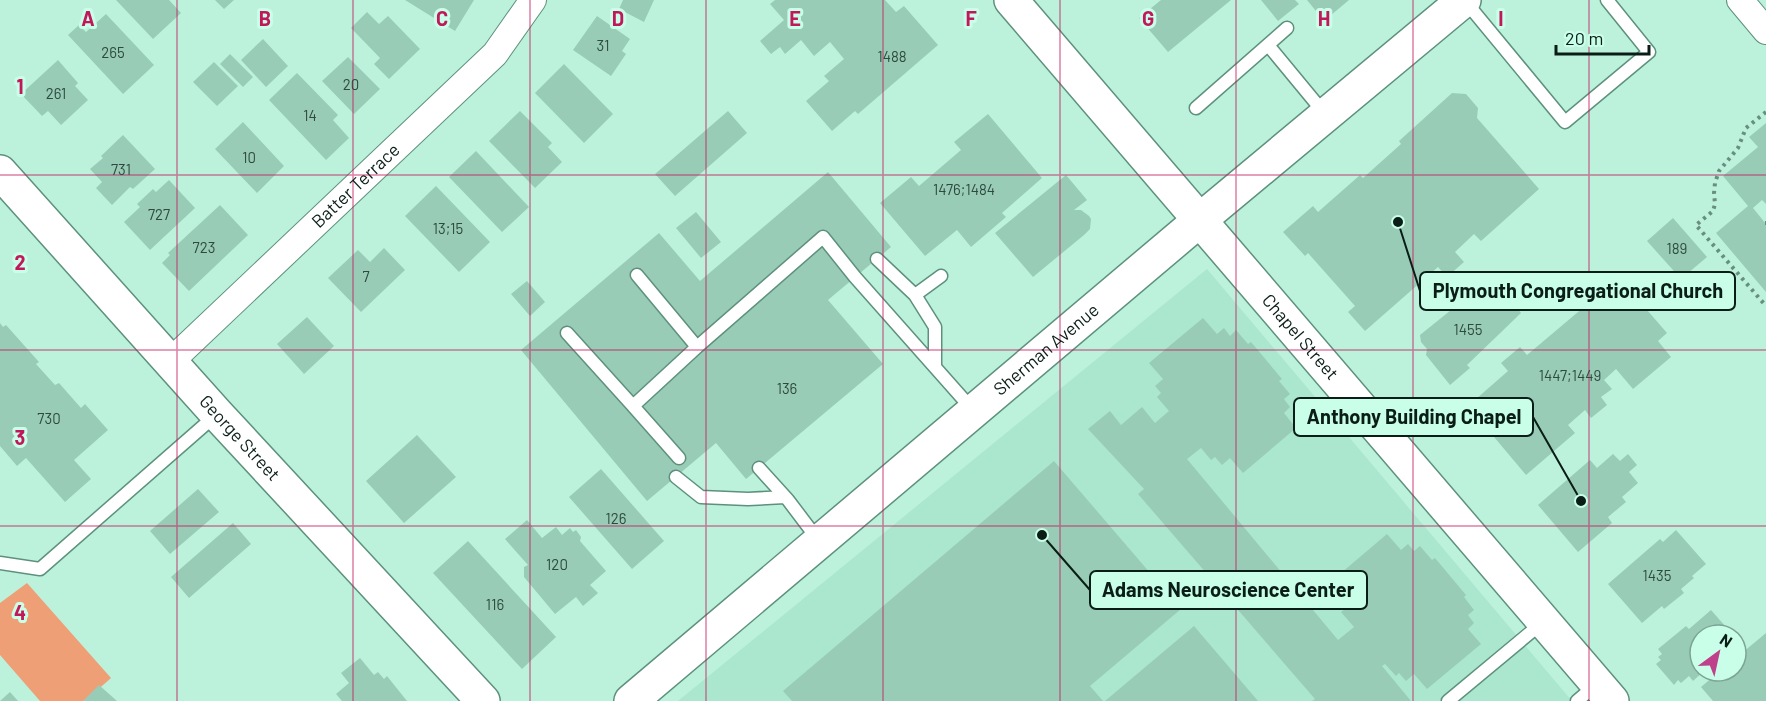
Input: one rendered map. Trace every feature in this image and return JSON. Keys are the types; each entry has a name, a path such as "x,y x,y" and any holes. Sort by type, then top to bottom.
{"main road":[{"name":"Chapel Street","path":"1011,0 1544,621 1596,695"},
{"name":"Sherman Avenue","path":"631,701 1464,0"},
{"name":"George Street","path":"0,172 217,414 483,701"}],"street":[{"name":"Batter Terrace","path":"170,362 495,54 533,0"},
{"path":"1740,0 1766,31"}],"lane":[{"path":"1464,0 1565,122 1649,52 1608,0"},
{"path":"1196,108 1287,28"},
{"path":"1268,45 1326,115"},
{"path":"633,406 823,237 855,277 974,411"},
{"path":"877,259 915,295 934,327 935,367"},
{"path":"638,275 697,347"},
{"path":"915,295 941,276"},
{"path":"567,333 678,458"},
{"path":"0,563 40,569 217,414"},
{"path":"759,468 820,542"},
{"path":"676,477 701,497 748,499 784,496"},
{"path":"1448,701 1544,621"}],"path":[{"path":"1766,112 1746,128 1738,147 1719,171 1715,183 1713,211 1696,225 1766,306"}],"shaded area":[{"path":"1207,269 1572,701 678,701"},
{"path":"27,583 111,678 85,701 40,701 0,655 0,603"}],"building":[{"path":"116,0 169,0 181,13 153,39"},
{"path":"215,0 234,0 224,9"},
{"path":"405,0 474,0 455,31"},
{"path":"623,0 654,0 644,22 619,9"},
{"path":"775,0 885,0 896,12 904,6 938,45 858,114 855,111 832,131 806,101 829,81 824,76 844,59 830,42 814,56 801,40 785,54 780,47 771,54 760,41 784,20 770,4"},
{"path":"1161,0 1231,0 1168,52 1139,18"},
{"path":"1261,0 1295,0 1299,4 1278,21"},
{"path":"1307,0 1349,0 1324,21"},
{"path":"367,12 379,24 388,16 420,49 389,79 374,64 380,58 351,28"},
{"path":"106,14 154,65 123,94 68,35 79,25 86,32"},
{"path":"597,16 630,39 622,51 626,54 611,76 573,50"},
{"path":"263,39 288,66 266,87 241,60"},
{"path":"230,54 253,77 243,87 220,64"},
{"path":"348,57 380,89 354,114 322,81"},
{"path":"58,60 78,83 75,86 88,100 61,125 48,111 42,116 21,94"},
{"path":"214,62 238,86 217,106 193,82"},
{"path":"564,64 613,114 584,143 535,93"},
{"path":"297,73 338,115 333,120 349,138 326,160 269,100"},
{"path":"1452,93 1466,94 1478,108 1477,118 1539,189 1481,241 1474,234 1455,252 1464,262 1447,277 1438,267 1365,331 1348,312 1355,306 1308,253 1305,256 1283,232 1313,206 1318,212 1360,175 1363,178 1401,144 1399,141"},
{"path":"520,111 552,143 548,147 562,162 535,188 489,141"},
{"path":"728,111 747,133 675,196 655,174"},
{"path":"988,114 1042,178 1002,213 1006,217 971,247 957,230 925,256 880,203 911,177 919,186 961,150 954,142"},
{"path":"243,122 284,166 257,193 215,149"},
{"path":"1766,123 1766,204 1762,200 1753,208 1766,224 1766,292 1716,233 1748,206 1723,176 1758,147 1749,137"},
{"path":"123,135 155,169 133,189 130,187 112,205 96,188 102,182 90,169"},
{"path":"476,151 529,207 502,232 449,177"},
{"path":"828,172 891,247 828,300 883,364 746,479 716,443 647,501 521,350 659,233 700,281"},
{"path":"1066,175 1087,200 1074,210 1081,210 1089,216 1090,229 1033,277 995,233"},
{"path":"169,180 195,208 150,250 124,222 140,207 137,204 153,189 156,192"},
{"path":"436,186 490,242 459,272 405,216"},
{"path":"220,205 248,235 189,291 162,263 170,255 168,253"},
{"path":"696,212 721,242 701,258 676,228"},
{"path":"1673,218 1707,257 1681,279 1647,241"},
{"path":"384,248 405,270 361,312 328,278 358,250 370,262"},
{"path":"1492,277 1521,313 1467,365 1470,368 1450,385 1426,355 1427,349 1421,342 1420,335"},
{"path":"527,281 545,302 530,316 511,294"},
{"path":"1610,285 1619,295 1628,288 1667,333 1658,341 1671,357 1633,389 1616,369 1604,380 1612,389 1601,397 1607,405 1591,418 1585,410 1568,425 1575,433 1526,475 1468,406 1508,371 1501,363 1520,347 1527,355"},
{"path":"307,317 334,346 304,374 277,344"},
{"path":"1203,318 1217,334 1224,328 1230,336 1236,330 1248,344 1251,342 1282,379 1279,381 1290,394 1284,399 1290,407 1284,413 1296,428 1243,473 1230,458 1222,465 1215,457 1211,460 1201,448 1187,459 1338,640 1354,627 1341,612 1345,609 1339,602 1347,595 1334,579 1387,534 1401,550 1408,544 1414,551 1420,546 1432,560 1435,558 1466,595 1464,597 1474,610 1468,615 1474,623 1468,629 1481,644 1427,689 1414,674 1406,681 1399,673 1396,676 1385,664 1382,666 1411,701 1312,701 1315,699 1138,494 1144,489 1088,429 1110,411 1121,425 1142,407 1155,423 1169,411 1157,397 1161,393 1155,386 1163,379 1149,363"},
{"path":"0,323 3,327 6,325 39,362 36,364 55,385 59,383 81,408 85,404 108,430 74,460 91,479 65,502 26,458 17,466 0,446"},
{"path":"417,435 456,477 404,523 366,481"},
{"path":"1613,454 1620,461 1628,454 1637,465 1629,472 1638,483 1622,497 1626,502 1608,517 1612,523 1578,552 1538,505 1590,460 1597,468"},
{"path":"1054,461 1181,609 1090,686 1103,701 792,701 783,691"},
{"path":"601,469 664,541 632,569 569,497"},
{"path":"198,489 219,512 170,554 150,531"},
{"path":"527,520 542,538 556,527 562,535 570,528 573,532 576,530 581,537 580,541 606,571 590,585 598,593 583,606 576,597 555,614 524,577 524,567 528,565 505,539"},
{"path":"233,523 251,544 189,598 171,577"},
{"path":"1676,530 1706,564 1681,589 1684,593 1664,609 1662,606 1642,623 1608,584 1660,539 1663,542"},
{"path":"468,541 556,637 522,669 433,573"},
{"path":"1711,610 1722,623 1696,623"},
{"path":"1194,626 1258,701 1105,701"},
{"path":"1686,626 1688,628 1688,677 1681,683 1678,680 1674,685 1656,664 1661,660 1658,657 1662,654 1658,649"},
{"path":"1766,633 1766,701 1713,701 1701,687 1706,683 1748,683 1748,648"},
{"path":"360,658 374,675 378,672 384,679 387,676 407,701 342,701 336,694 349,683 341,673"},
{"path":"99,685 117,701 83,701"},
{"path":"10,692 18,701 0,701"}],"place":[{"name":"Plymouth Congregational Church","path":"1398,222"},
{"name":"Anthony Building Chapel","path":"1581,501"},
{"name":"Adams Neuroscience Center","path":"1042,535"}]}
